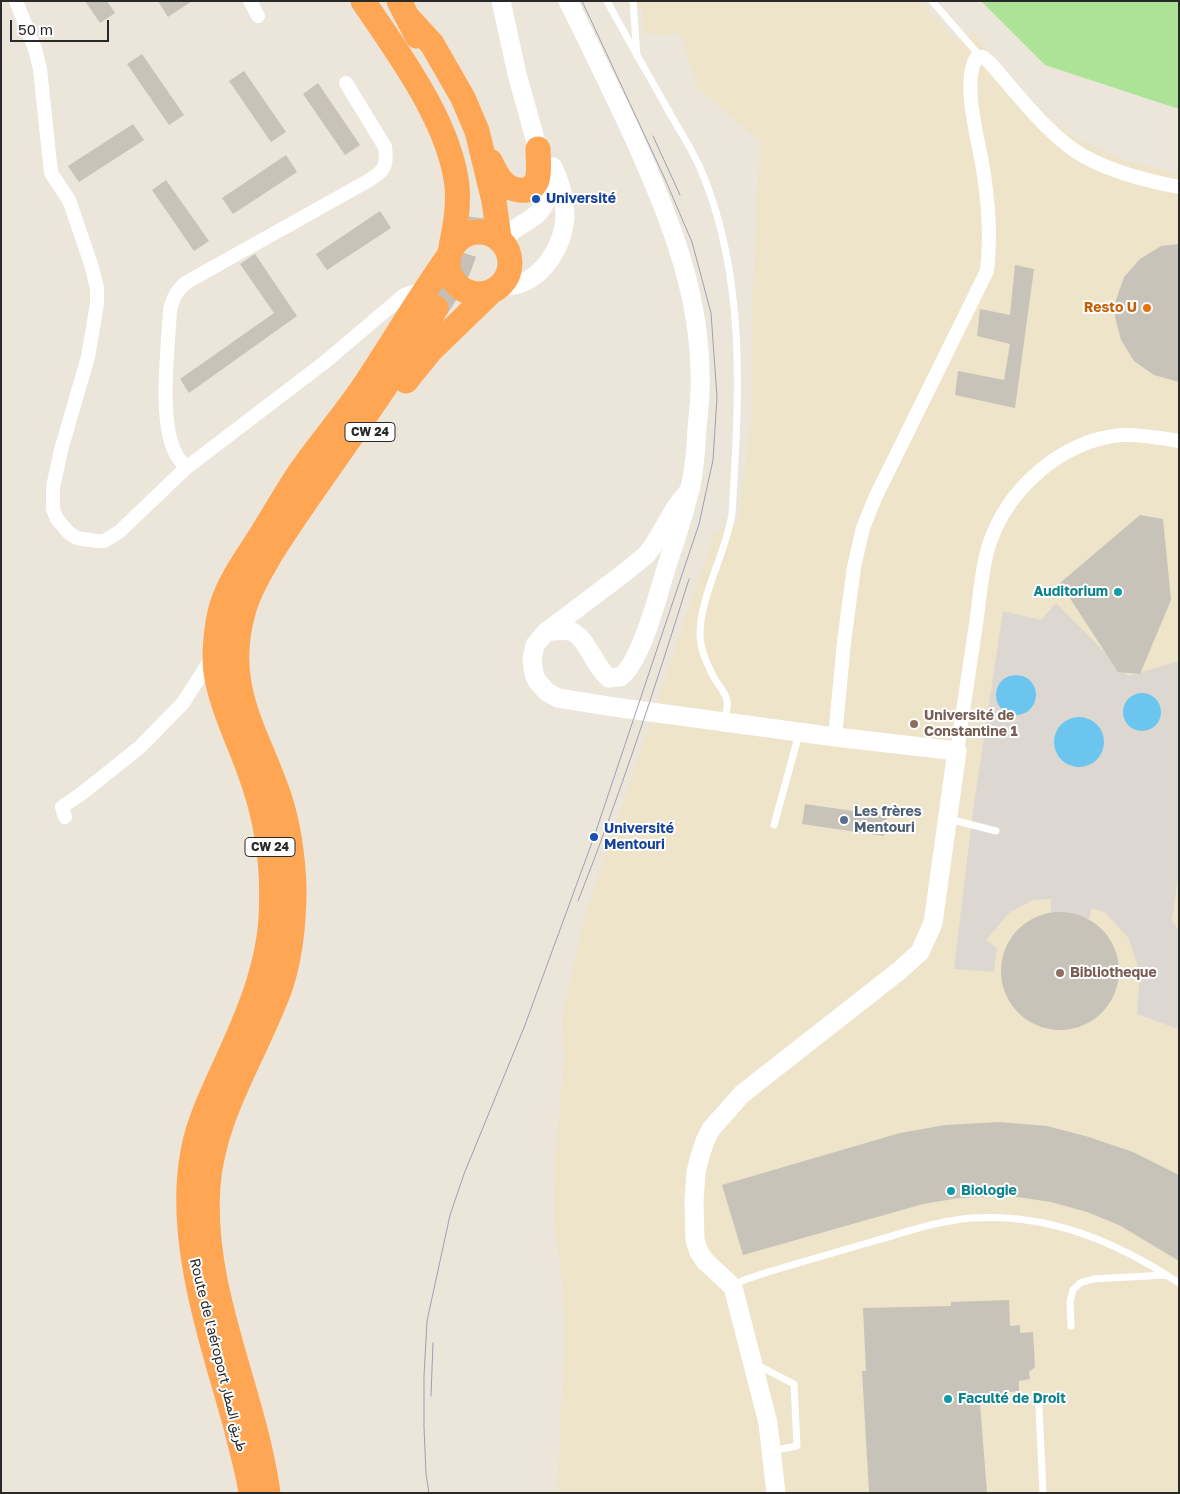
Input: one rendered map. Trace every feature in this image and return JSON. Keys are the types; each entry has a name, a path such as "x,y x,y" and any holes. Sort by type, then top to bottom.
{"highway":[{"name":"Route de l'aéroport طريق المطار","path":"268,1493 262,1456 218,1294 208,1222 208,1186 218,1136 236,1088 280,987 290,950 294,922 292,850 286,820 245,711 238,686 236,647 241,619 247,599 256,580 292,520 357,428 431,299 450,252 457,211 456,186 451,161 438,125 406,65 362,1"},
{"path":"405,11 432,44 462,98 496,174 502,182 510,188 546,196"},
{"path":"405,11 456,120 464,148 474,205"},
{"path":"477,131 494,201 501,240 508,251 510,270 506,278 496,288 482,294 464,290 456,284 450,276 448,267 450,252 458,238 478,231 489,233 501,240"},
{"path":"538,149 537,182 532,187 546,196"},
{"name":"CW 24","path":"256,580 294,540 400,388 432,350 496,288"},
{"name":"Route de l'aéroport طريق المطار","path":"250,1493 244,1458 203,1301 191,1240 189,1218 189,1182 192,1153 197,1134 211,1096 240,1033 253,996 263,966 271,921 271,856 265,819 248,766 224,705 216,676 218,624 223,604 247,556 300,473 362,388 431,299"}],"street":[{"path":"16,1 35,49 40,70 51,173 69,200 91,264 96,288 97,304 88,357 55,472 52,498 55,514 62,527 77,538 85,541 104,541 119,532 186,468 325,362 404,295 418,290 431,299"},
{"path":"250,1 258,16"},
{"path":"501,1 517,74 538,149 550,160 554,169 540,211 533,219 501,240"},
{"path":"546,632 569,631 577,634 602,672 609,678 620,677 627,672 634,661 646,630 691,488 696,450 700,372 691,296 675,237 658,192 568,1"},
{"path":"835,737 844,642 854,568 864,528 875,498 987,271 990,244 989,218 984,174 973,115 971,88 975,60 980,56 990,63 1054,133 1079,153 1127,174 1179,187"},
{"path":"186,468 172,446 168,430 166,407 172,298 187,282 366,182 379,174 385,167 387,158 385,147 346,83"},
{"path":"496,288 519,284 528,280 536,274 554,253 563,230 565,216 546,196"},
{"path":"776,1493 768,1423 733,1287 705,1261 699,1252 695,1240 696,1172 704,1141 720,1117 742,1094 920,952 933,923 936,907 946,819 985,560 997,525 1016,496 1036,473 1048,464 1090,443 1121,435 1139,435 1179,441"},
{"path":"691,488 646,555 546,632 535,645 532,667 537,681 547,692 558,698 835,737 957,751"},
{"path":"65,817 62,807 140,747 183,703 216,651"}],"lane":[{"path":"607,1 700,169 718,217 728,261 737,357 737,414 732,514 730,528 705,603 700,634 702,651 711,672 726,696 728,704 719,720"},
{"path":"633,1 638,58"},
{"path":"932,1 980,56"},
{"path":"774,825 800,732"},
{"path":"946,819 996,831"},
{"path":"733,1287 744,1280 759,1275 936,1223 982,1218 1026,1220 1058,1225 1134,1255 1179,1283"},
{"path":"1071,1326 1070,1301 1073,1290 1080,1283 1093,1279 1167,1275"},
{"path":"753,1363 794,1384 797,1446 771,1451"},
{"path":"1039,1407 1043,1493"}],"shaded area":[{"name":"Université de Constantine 1","path":"628,1 918,1 959,43 973,32 1011,79 1035,104 1055,123 1079,140 1126,161 1179,174 1179,1493 557,1493 565,1334 562,1278 554,1220 555,1163 564,1058 562,1018 585,916 715,532 734,527 739,516 753,405 752,315 760,141 698,88 681,34 644,34 642,8 629,8"},
{"path":"1056,603 1128,676 1179,661 1179,871 1172,920 1179,931 1178,1029 1137,1014 1140,973 1129,939 1106,913 1092,908 1089,919 1051,913 1051,899 1033,900 1009,913 986,940 997,948 994,972 954,969 973,811 1003,611 1041,620"}],"green space":[{"path":"981,1 1179,1 1179,109 1045,65"}],"water":[{"path":"1012,675 1020,675 1027,678 1033,684 1036,695 1033,706 1027,712 1020,715 1012,715 1005,712 999,706 996,699 996,691 999,684 1005,678"},
{"path":"1142,693 1156,698 1161,712 1156,726 1142,731 1128,726 1123,712 1128,698"},
{"path":"1079,717 1097,724 1104,742 1097,760 1079,767 1061,760 1054,742 1061,724"}],"building":[{"path":"85,1 107,1 115,13 100,23"},
{"path":"158,1 192,1 168,17"},
{"path":"142,54 184,115 169,125 127,64"},
{"path":"244,71 286,132 271,142 229,81"},
{"path":"318,83 360,145 345,155 303,94"},
{"path":"133,124 144,140 79,182 68,166"},
{"path":"286,155 297,172 233,214 222,198"},
{"path":"166,180 209,241 194,251 152,190"},
{"path":"380,211 391,228 327,270 316,254"},
{"name":"Resto U","path":"1179,244 1179,382 1154,375 1134,361 1121,340 1115,317 1116,300 1124,277 1140,259 1161,246"},
{"path":"255,254 297,316 189,393 180,379 274,313 240,264"},
{"path":"1015,265 1034,269 1015,408 955,395 958,371 1004,380 1010,344 977,336 980,309 1010,315"},
{"name":"Auditorium","path":"1140,515 1163,519 1171,600 1140,674 1118,672 1060,583"},
{"name":"Les frères Mentouri","path":"805,804 887,816 884,836 802,824"},
{"name":"Bibliotheque","path":"1060,912 1071,913 1093,922 1109,938 1118,960 1118,982 1109,1004 1093,1020 1071,1029 1060,1030 1049,1029 1027,1020 1011,1004 1002,982 1001,971 1002,960 1011,938 1027,922 1049,913"},
{"name":"Biologie","path":"999,1122 1047,1126 1089,1137 1133,1152 1179,1175 1179,1261 1119,1225 1087,1212 1051,1202 1017,1197 959,1198 923,1204 743,1255 722,1185 900,1133 945,1125"},
{"name":"Faculté de Droit","path":"1009,1300 1010,1326 1020,1325 1020,1333 1033,1332 1035,1367 1029,1372 1030,1379 1019,1381 1019,1391 1009,1392 1009,1402 980,1403 987,1493 869,1492 862,1371 866,1371 863,1308 951,1306 951,1302"}],"tunnel":[{"path":"436,308 451,283 462,259 469,234 473,205"}],"tram line":[{"path":"429,1493 426,1474 424,1427 427,1321 450,1215 464,1174 525,1025 594,837 699,524 713,460 717,397 711,313 692,242 665,179 582,1"},
{"path":"653,136 680,195"},
{"path":"578,901 636,741 689,579"},
{"path":"431,1396 433,1343"}],"place":[{"name":"Université","path":"536,199"},
{"name":"Resto U","path":"1147,308"},
{"name":"Auditorium","path":"1118,592"},
{"name":"Université de Constantine 1","path":"914,724"},
{"name":"Les frères Mentouri","path":"844,820"},
{"name":"Université Mentouri","path":"594,837"},
{"name":"Bibliotheque","path":"1060,973"},
{"name":"Biologie","path":"951,1191"},
{"name":"Faculté de Droit","path":"948,1399"}]}
